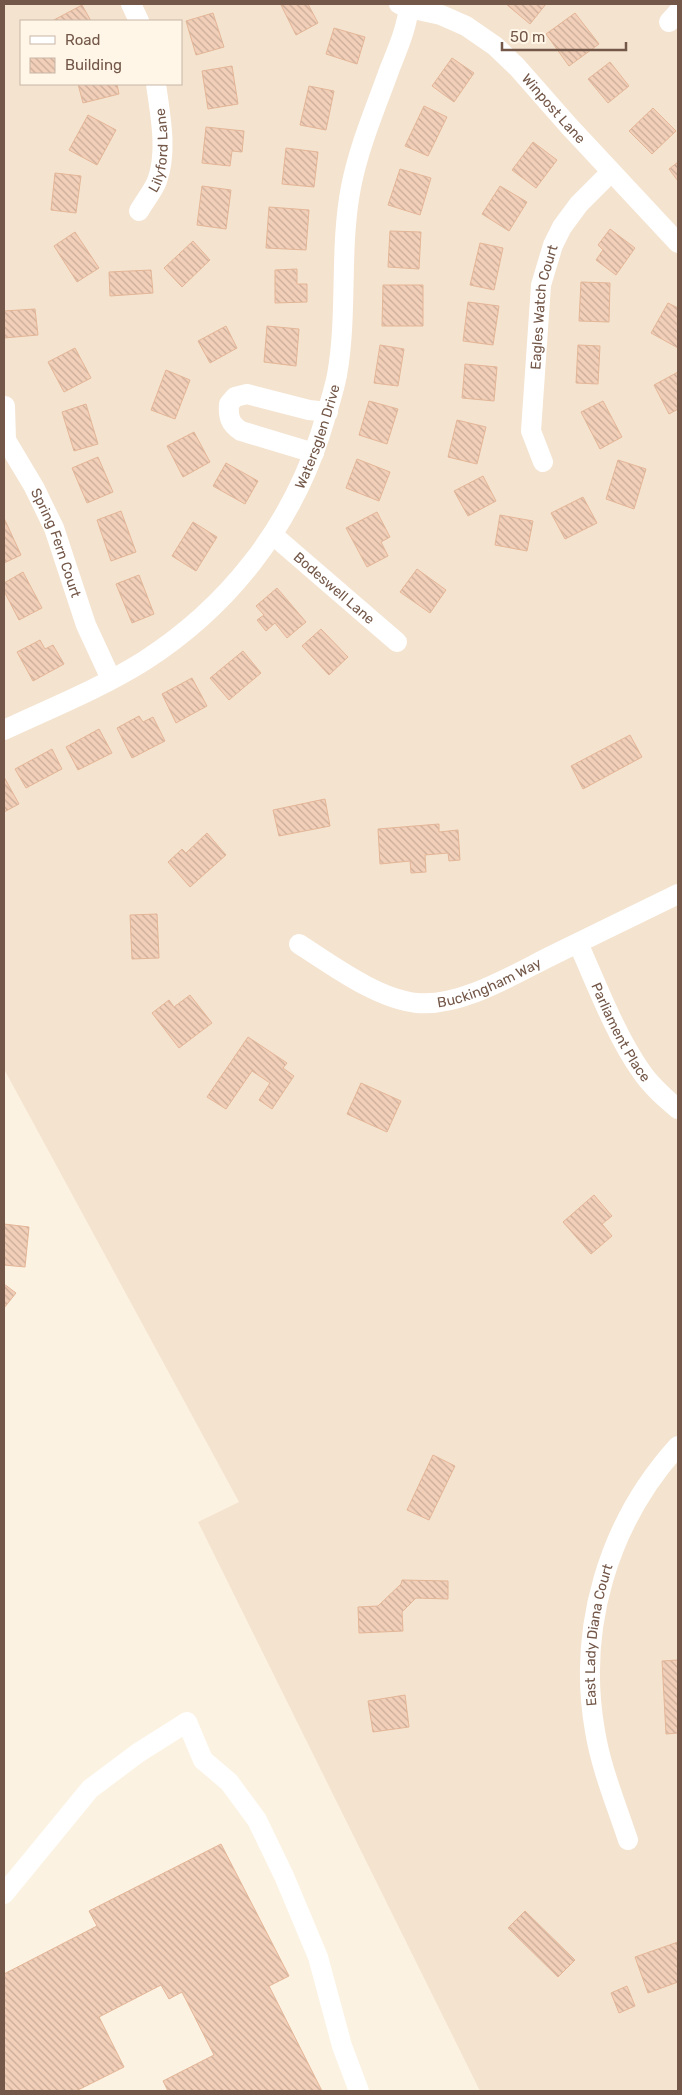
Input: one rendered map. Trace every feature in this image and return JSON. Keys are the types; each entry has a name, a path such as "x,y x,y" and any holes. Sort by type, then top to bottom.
{"street":[{"path":"132,4 140,20"},
{"name":"Winpost Lane","path":"406,5 441,15 466,26 495,46 517,67 611,172 678,243"},
{"name":"Watersglen Drive","path":"4,730 111,680 164,647 208,613 243,576 273,535 293,500 314,453 328,412 337,375 341,342 344,260 350,188 360,149 398,48 406,5"},
{"name":"Lilyford Lane","path":"139,211 156,181 161,159 161,123 156,85"},
{"name":"Eagles Watch Court","path":"543,462 531,431 541,285 552,245 562,228 579,204 611,172"},
{"path":"314,453 241,431 234,426 228,417 229,404 235,398 247,394 309,410 328,412"},
{"name":"Spring Fern Court","path":"5,406 6,440 34,488 54,528 86,625 111,680"},
{"name":"Bodeswell Lane","path":"273,535 397,642"},
{"name":"Buckingham Way","path":"300,944 368,986 387,995 417,1003 440,1003 491,986 678,894"},
{"name":"Parliament Place","path":"578,943 625,1046 641,1071 660,1094 678,1109"},
{"name":"East Lady Diana Court","path":"628,1840 608,1782 595,1733 590,1686 591,1639 602,1582 630,1512 645,1487 678,1446"},
{"path":"4,1894 90,1789 138,1753 187,1722 203,1760 228,1782 257,1820 284,1876 318,1957 342,2046 359,2091"}],"shaded area":[{"path":"4,4 678,4 678,2091 480,2091 198,1522 239,1502 4,1069"}],"building":[{"path":"308,4 318,23 296,35 281,5"},
{"path":"506,4 546,4 530,24"},
{"path":"82,5 90,20 54,20"},
{"path":"213,13 224,47 196,55 186,21"},
{"path":"575,13 599,44 569,66 546,34"},
{"path":"334,28 365,37 357,64 326,54"},
{"path":"452,58 474,73 454,102 432,86"},
{"path":"610,62 629,86 608,103 588,79"},
{"path":"232,66 238,104 208,109 202,71"},
{"path":"78,85 117,85 119,94 83,103"},
{"path":"309,86 334,91 326,130 300,125"},
{"path":"424,106 447,117 428,156 405,146"},
{"path":"653,108 676,131 652,154 629,131"},
{"path":"88,115 116,130 97,165 69,150"},
{"path":"206,127 244,131 242,152 232,151 230,166 202,163"},
{"path":"533,142 557,160 536,188 512,170"},
{"path":"286,148 318,152 314,187 282,184"},
{"path":"678,162 678,181 669,169"},
{"path":"400,169 431,178 420,215 388,205"},
{"path":"55,173 81,176 76,213 51,210"},
{"path":"202,186 231,190 226,229 197,225"},
{"path":"500,186 527,202 509,231 482,214"},
{"path":"269,207 309,210 306,250 266,248"},
{"path":"610,229 635,248 616,275 596,260 603,250 598,245"},
{"path":"390,231 421,232 419,269 388,267"},
{"path":"75,232 99,268 77,282 54,246"},
{"path":"193,241 210,260 182,287 164,268"},
{"path":"480,243 503,248 494,290 470,285"},
{"path":"297,269 297,284 307,284 307,302 275,303 275,270"},
{"path":"151,270 153,293 110,296 109,272"},
{"path":"581,282 610,283 609,322 579,321"},
{"path":"383,285 423,285 423,326 382,326"},
{"path":"468,302 499,306 493,345 463,341"},
{"path":"668,303 678,308 678,348 651,333"},
{"path":"35,309 38,335 4,338 4,311"},
{"path":"226,326 237,348 210,363 198,341"},
{"path":"267,326 299,329 296,366 264,362"},
{"path":"380,345 404,349 398,386 374,383"},
{"path":"578,345 600,346 598,384 576,383"},
{"path":"75,348 91,378 64,392 48,362"},
{"path":"465,364 497,367 494,401 462,398"},
{"path":"166,370 190,380 175,419 151,410"},
{"path":"678,372 678,409 669,414 654,385"},
{"path":"369,401 398,409 387,444 359,435"},
{"path":"603,401 622,437 600,449 581,412"},
{"path":"86,404 98,444 74,451 62,412"},
{"path":"457,420 486,427 477,464 448,457"},
{"path":"194,432 210,462 183,477 167,446"},
{"path":"98,457 113,492 87,503 72,468"},
{"path":"357,459 390,472 379,501 346,488"},
{"path":"618,460 646,469 634,509 606,499"},
{"path":"226,463 258,481 245,504 213,486"},
{"path":"483,476 496,501 468,516 454,491"},
{"path":"583,497 597,523 565,539 551,513"},
{"path":"121,511 136,552 111,561 97,520"},
{"path":"377,512 390,537 381,542 388,556 367,567 346,528"},
{"path":"500,515 533,521 527,551 495,545"},
{"path":"4,518 21,555 4,563"},
{"path":"193,522 217,537 196,571 172,556"},
{"path":"417,569 446,590 430,613 400,592"},
{"path":"23,572 42,608 19,620 4,591 4,583"},
{"path":"139,575 154,614 132,623 116,584"},
{"path":"277,588 306,622 287,638 275,623 266,631 257,620 264,615 256,606"},
{"path":"321,629 348,657 329,675 302,646"},
{"path":"40,640 45,649 53,645 64,664 33,681 17,652"},
{"path":"243,651 261,673 229,700 210,678"},
{"path":"192,678 207,706 176,723 162,694"},
{"path":"139,716 143,722 153,717 165,741 132,758 117,728"},
{"path":"99,729 112,753 78,770 66,747"},
{"path":"630,735 642,757 583,789 571,766"},
{"path":"52,749 62,769 26,788 15,769"},
{"path":"4,777 19,804 4,812"},
{"path":"325,799 330,826 279,836 273,810"},
{"path":"439,824 439,832 458,830 460,860 449,861 448,853 425,855 426,872 411,873 410,861 380,864 378,829"},
{"path":"207,833 226,855 190,887 168,862 182,849 186,853"},
{"path":"157,914 159,958 132,959 130,915"},
{"path":"190,995 212,1023 179,1048 152,1013 169,1000 174,1007"},
{"path":"248,1037 287,1063 283,1068 294,1076 272,1109 259,1100 270,1083 252,1071 226,1109 207,1097"},
{"path":"361,1083 401,1101 387,1132 347,1114"},
{"path":"594,1195 612,1216 602,1224 612,1236 591,1254 563,1222"},
{"path":"4,1224 29,1227 25,1267 4,1265"},
{"path":"4,1284 16,1293 4,1308"},
{"path":"433,1455 455,1466 429,1520 407,1510"},
{"path":"402,1580 448,1581 448,1599 416,1598 402,1612 403,1631 359,1633 358,1607 378,1606 401,1584"},
{"path":"678,1660 678,1733 666,1734 662,1661"},
{"path":"405,1695 409,1727 373,1732 368,1701"},
{"path":"221,1844 289,1976 269,1986 322,2091 168,2091 163,2081 214,2055 182,1992 169,1999 161,1985 99,2017 124,2067 76,2091 4,2091 4,1974 97,1926 89,1911"},
{"path":"525,1911 575,1960 558,1977 508,1928"},
{"path":"678,1942 678,1982 648,1993 635,1957"},
{"path":"627,1986 635,2006 619,2013 611,1993"}]}
